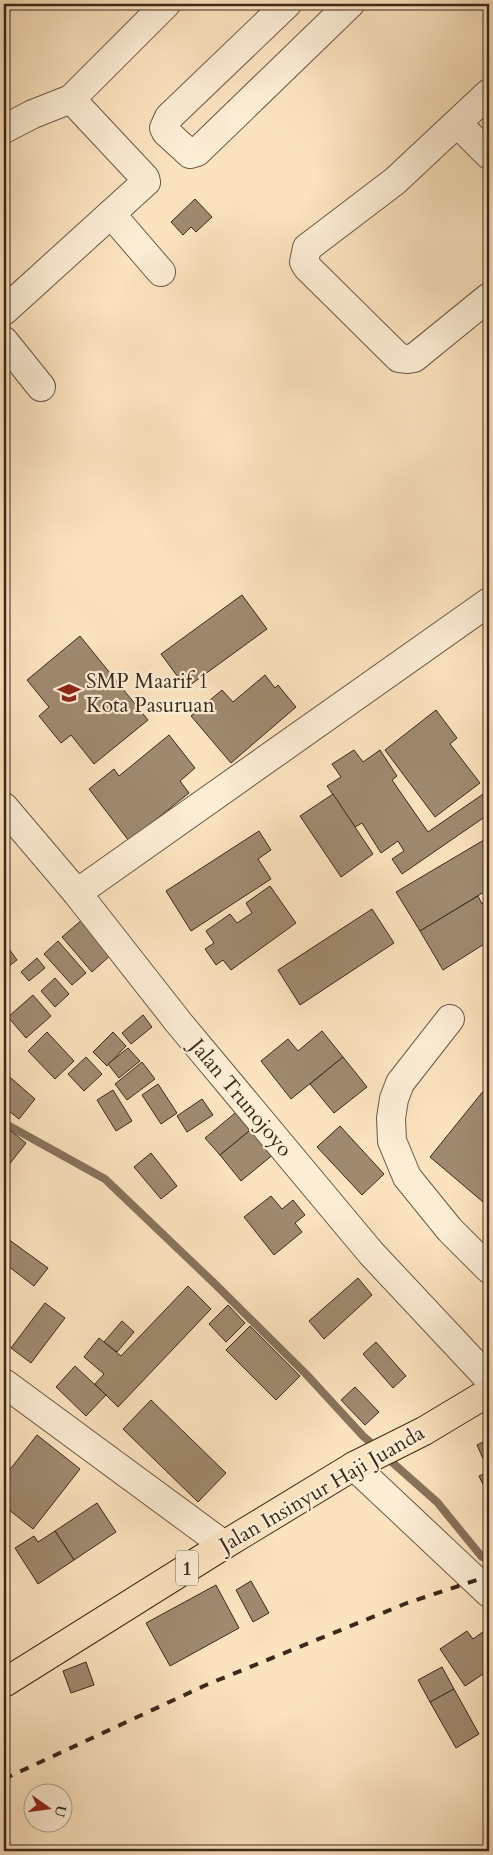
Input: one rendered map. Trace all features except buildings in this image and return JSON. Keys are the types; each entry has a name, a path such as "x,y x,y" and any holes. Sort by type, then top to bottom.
{"highway":[{"name":"Jalan Insinyur Haji Juanda","path":"4,1683 224,1545 371,1457 424,1431 489,1392"}],"street":[{"path":"4,129 33,114 71,99 166,4"},
{"path":"287,4 169,117 164,128 166,132 190,154 197,152 350,4"},
{"path":"489,93 458,124 385,189 307,248 304,262 364,323 403,359 414,358 489,297"},
{"path":"4,312 146,182 145,178 71,99"},
{"path":"458,124 489,154"},
{"path":"111,214 161,272"},
{"path":"4,341 41,387"},
{"path":"77,893 489,602"},
{"name":"Jalan Trunojoyo","path":"4,807 77,893 178,1024 371,1253 489,1379"},
{"path":"450,1019 400,1083 394,1098 391,1118 392,1141 407,1178 450,1230 489,1269"},
{"path":"4,1382 224,1545"},
{"path":"371,1457 489,1592"}],"waterway":[{"path":"4,1123 105,1179 215,1284 306,1374 363,1436 377,1448"},
{"path":"385,1456 437,1502 482,1557 489,1556"}],"railway":[{"path":"4,1779 206,1685 407,1603 489,1576"}],"place":[{"name":"SMP Maarif 1 Kota Pasuruan","path":"69,693"}]}
